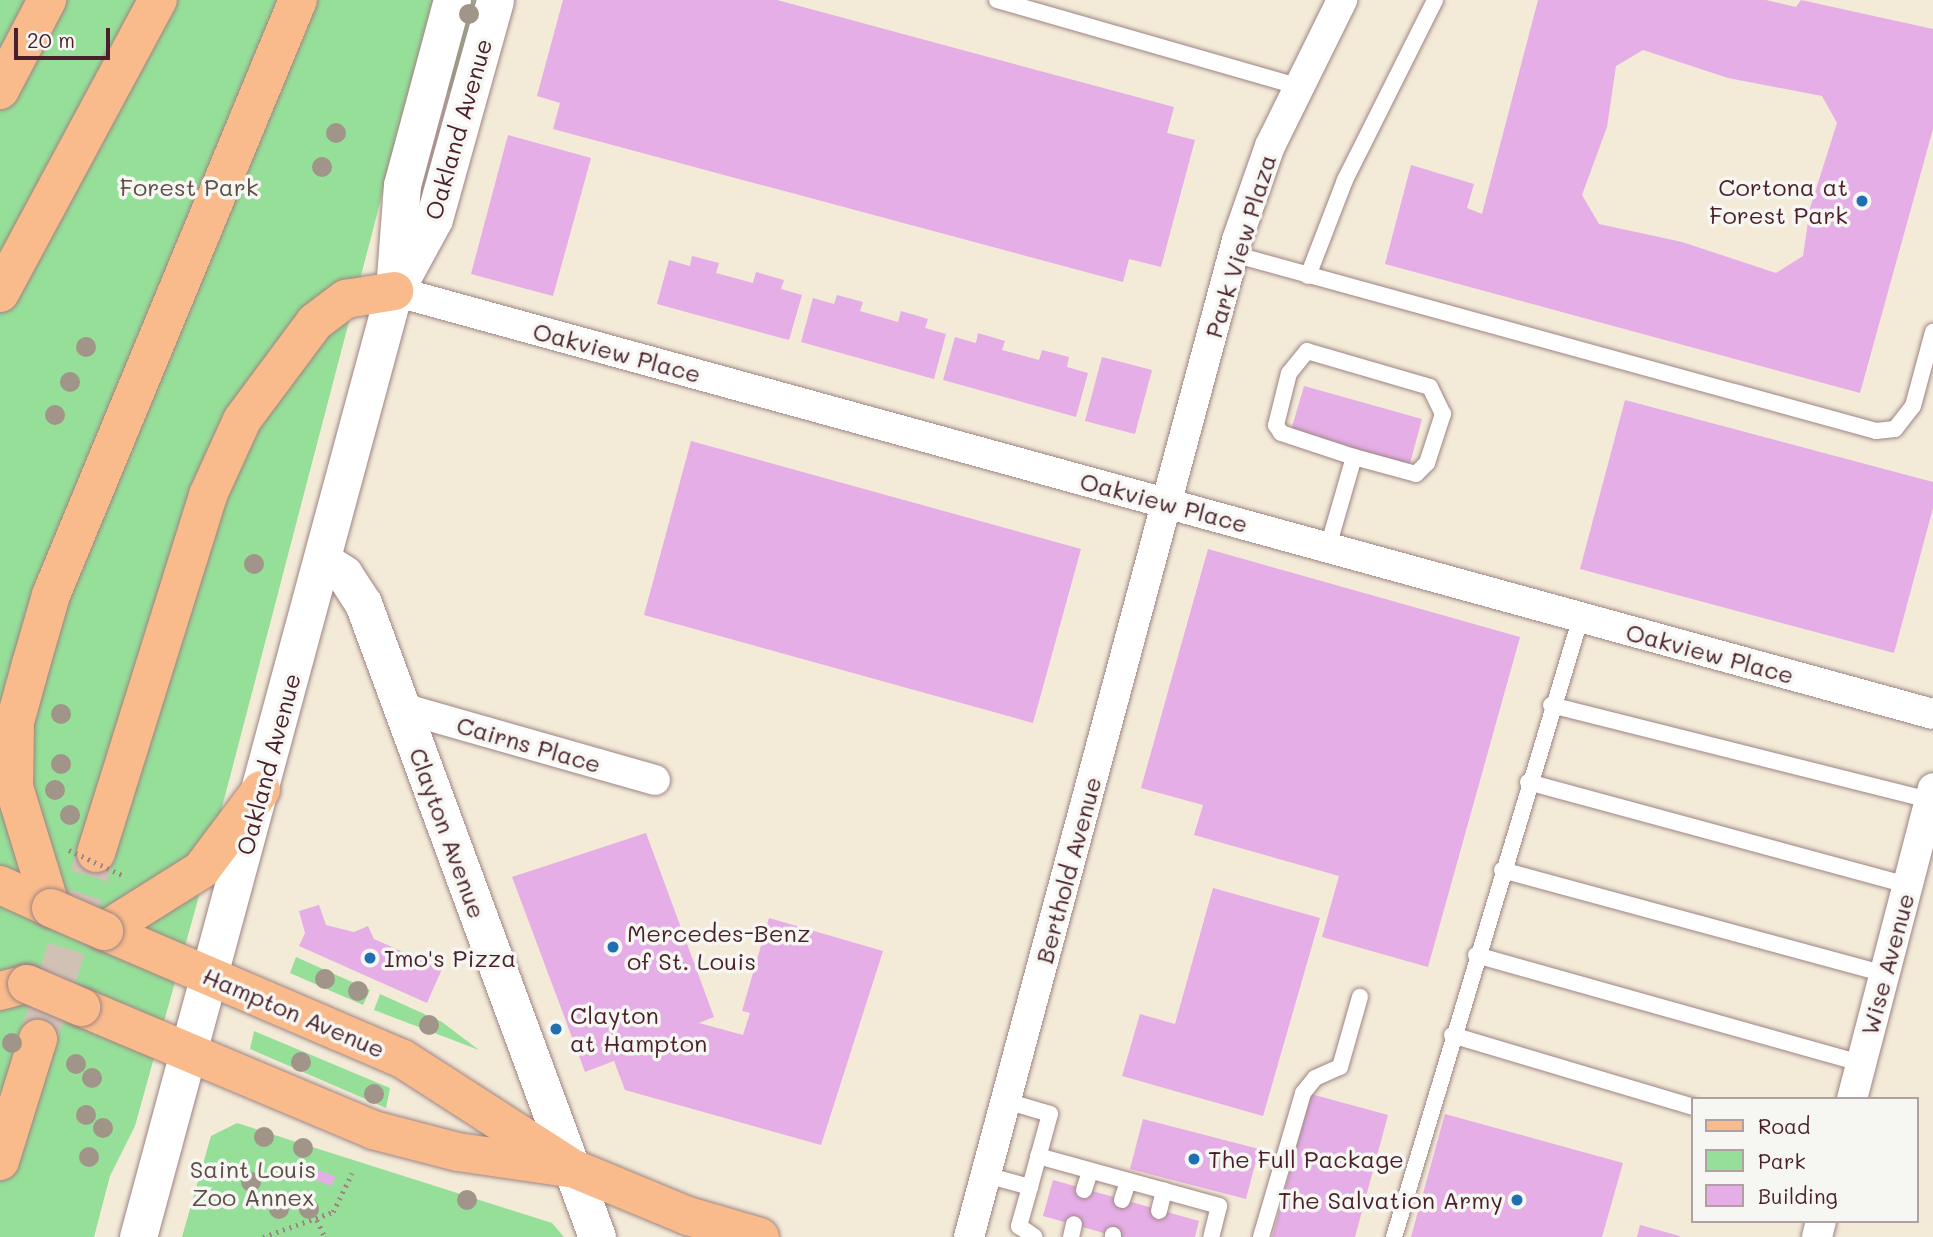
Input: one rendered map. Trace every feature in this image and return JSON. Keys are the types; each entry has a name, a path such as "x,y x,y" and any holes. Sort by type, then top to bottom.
{"main road":[{"path":"0,90 47,0"},
{"path":"0,293 158,0"},
{"path":"51,908 20,813 12,751 51,595 298,0"},
{"path":"96,859 208,495 242,420 315,322 346,299 394,291"},
{"path":"0,674 51,595"},
{"path":"104,931 201,870 261,790"},
{"name":"Hampton Avenue","path":"0,885 403,1059 572,1168 688,1216 760,1237"},
{"name":"Hampton Avenue","path":"9,982 81,1007 188,1054 416,1143 572,1168"},
{"path":"0,1161 38,1040"}],"street":[{"name":"Oakland Avenue","path":"138,1237 324,561 394,291 402,185 452,0"},
{"name":"Oakland Avenue","path":"394,291 434,219 495,0"},
{"name":"Park View Plaza","path":"1168,503 1233,254 1297,86 1342,0"},
{"name":"Oakview Place","path":"394,291 1933,714"},
{"name":"Berthold Avenue","path":"969,1237 1168,503"},
{"name":"Clayton Avenue","path":"324,561 355,587 597,1237"},
{"name":"Cairns Place","path":"402,708 655,780"},
{"name":"Wise Avenue","path":"1852,1097 1931,794"}],"lane":[{"path":"997,0 1297,86"},
{"path":"1308,276 1345,180 1435,0"},
{"path":"1233,254 1876,431 1895,429 1913,405 1933,332"},
{"path":"1307,351 1430,387 1439,401 1443,415 1427,463 1416,474 1354,457 1281,433 1276,425 1289,373 1307,351"},
{"path":"1328,547 1354,457"},
{"path":"1394,1237 1551,705 1581,617"},
{"path":"1551,705 1931,794"},
{"path":"1528,782 1908,885"},
{"path":"1502,870 1885,974"},
{"path":"1476,955 1737,1031 1861,1063"},
{"path":"1261,1237 1303,1093 1315,1078 1340,1067 1360,997"},
{"path":"1452,1035 1692,1108"},
{"path":"1006,1101 1049,1114 1019,1226 1035,1237"},
{"path":"1038,1156 1219,1206 1211,1237"},
{"path":"1084,1190 1090,1171"},
{"path":"986,1175 1030,1187"},
{"path":"1122,1200 1128,1181"},
{"path":"1159,1211 1164,1191"}],"path":[{"path":"263,1237 317,1220 340,1205 352,1173"},
{"path":"317,1220 325,1237"}],"green space":[{"name":"Forest Park","path":"0,0 433,0 197,903 135,1126 110,1176 94,1237 0,1237"},
{"path":"465,0 482,0 452,92 446,90"},
{"path":"296,957 370,990 363,1005 290,973"},
{"path":"380,994 442,1022 479,1050 374,1010"},
{"path":"254,1031 390,1088 386,1108 250,1049"},
{"name":"Saint Louis Zoo Annex","path":"237,1123 552,1223 564,1237 182,1237 211,1136"}],"building":[{"path":"563,0 777,0 1174,107 1167,133 1195,140 1161,267 1129,259 1123,282 553,129 560,103 537,96"},
{"name":"Cortona at Forest Park","path":"1538,0 1766,0 1796,7 1801,0 1933,29 1933,129 1860,393 1385,264 1411,165 1474,184 1467,208 1482,214","holes":["1643,50 1728,78 1822,96 1837,123 1810,208 1803,256 1776,273 1682,242 1599,224 1582,195 1607,127 1616,66"]},
{"path":"508,135 591,158 553,296 471,274"},
{"path":"692,256 719,263 716,273 753,283 756,272 784,280 781,289 802,295 789,340 657,304 669,260 690,266"},
{"path":"837,295 863,302 860,311 898,322 901,311 928,319 925,328 946,334 934,379 801,342 813,298 834,304"},
{"path":"978,333 1005,341 1002,350 1039,360 1042,350 1069,357 1067,367 1088,373 1076,417 943,380 955,337 976,343"},
{"path":"1102,357 1152,370 1135,434 1085,421"},
{"path":"1304,386 1422,419 1409,467 1290,434"},
{"path":"1625,400 1933,482 1933,508 1894,653 1580,569"},
{"path":"691,441 1081,549 1033,723 644,615"},
{"path":"1208,549 1520,637 1428,967 1322,937 1339,876 1194,835 1203,805 1141,788"},
{"path":"646,833 714,1017 699,1023 743,1035 750,1013 742,1011 769,918 883,951 821,1145 625,1090 614,1061 585,1072 512,877"},
{"path":"1213,888 1320,918 1263,1116 1122,1076 1140,1014 1175,1024"},
{"name":"Imo's Pizza","path":"319,905 326,925 354,932 368,926 374,939 442,969 427,1003 299,946 305,933 299,911"},
{"path":"1311,1094 1388,1115 1355,1237 1272,1237"},
{"name":"The Salvation Army","path":"1445,1114 1623,1163 1602,1237 1411,1237"},
{"name":"The Full Package","path":"1143,1119 1259,1149 1246,1199 1130,1169"},
{"path":"313,1169 335,1176 332,1186 310,1178"},
{"path":"1053,1180 1199,1221 1195,1237 1118,1237 1043,1216"},
{"path":"1640,1225 1680,1236 1680,1237 1637,1237"}],"tunnel":[{"path":"38,1039 96,853"}],"place":[{"name":"Cortona at Forest Park","path":"1862,201"},
{"name":"Mercedes-Benz of St. Louis","path":"613,947"},
{"name":"Imo's Pizza","path":"370,958"},
{"name":"Clayton at Hampton","path":"556,1029"},
{"name":"The Full Package","path":"1194,1159"},
{"name":"The Salvation Army","path":"1517,1200"}]}
